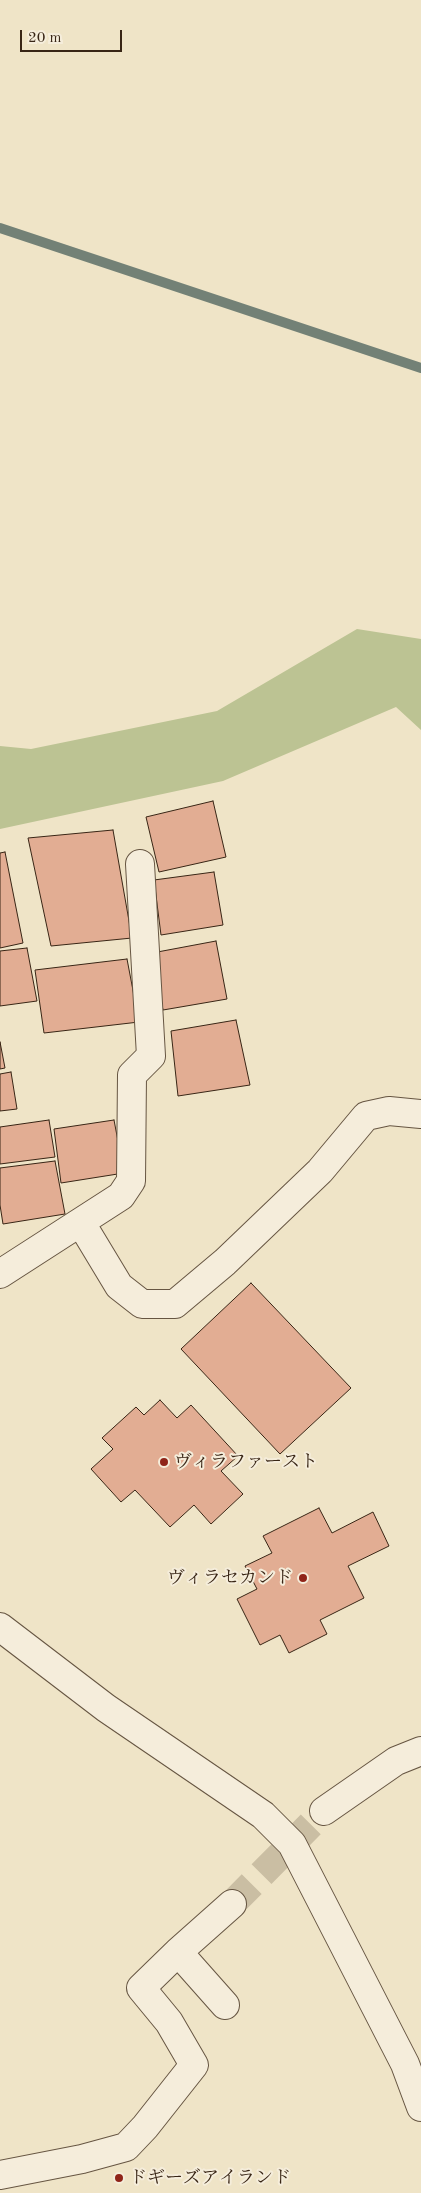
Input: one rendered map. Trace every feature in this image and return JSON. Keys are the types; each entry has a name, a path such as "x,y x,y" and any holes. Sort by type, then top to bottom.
{"street":[{"path":"0,1274 82,1223 121,1196 131,1181 132,1075 151,1056 140,864"},
{"path":"82,1223 119,1286 142,1304 175,1304 225,1262 320,1171 366,1116 389,1111 421,1114"},
{"path":"0,1627 106,1708 263,1815 292,1844 405,2064 421,2107"},
{"path":"324,1811 396,1761 421,1751"},
{"path":"0,2175 82,2159 126,2147 145,2128 194,2065 169,2022 140,1988 232,1904"},
{"path":"178,1952 225,2005"}],"green space":[{"path":"357,629 421,639 421,730 396,707 223,781 0,829 0,746 31,749 217,711"}],"building":[{"path":"213,801 226,857 159,872 146,817"},
{"path":"113,830 132,938 51,946 28,838"},
{"path":"5,852 23,943 0,948 0,853"},
{"path":"214,872 223,925 161,935 154,880"},
{"path":"216,941 227,999 163,1010 152,953"},
{"path":"27,948 37,1001 0,1006 0,951"},
{"path":"127,959 139,1022 44,1033 35,970"},
{"path":"236,1020 250,1085 178,1096 171,1031"},
{"path":"0,1042 5,1068 0,1069"},
{"path":"11,1072 17,1109 0,1111 0,1074"},
{"path":"49,1120 55,1157 0,1164 0,1127"},
{"path":"114,1120 124,1173 61,1183 54,1129"},
{"path":"55,1161 65,1214 3,1224 0,1205 0,1168"},
{"path":"251,1283 351,1388 280,1454 181,1349"},
{"name":"ヴィラファースト","path":"160,1400 177,1418 191,1405 238,1456 221,1471 243,1494 211,1524 194,1505 170,1527 135,1490 121,1502 91,1469 113,1449 102,1438 136,1407 144,1415"},
{"name":"ヴィラセカンド","path":"319,1508 332,1533 373,1512 389,1546 348,1566 364,1598 320,1620 327,1634 289,1653 280,1635 260,1645 237,1599 257,1589 245,1566 272,1553 263,1536"}],"waterway":[{"path":"0,228 421,368"}],"tunnel":[{"path":"232,1904 324,1811"}],"place":[{"name":"ヴィラファースト","path":"164,1462"},
{"name":"ヴィラセカンド","path":"303,1578"},
{"name":"ドギーズアイランド","path":"119,2178"}]}
